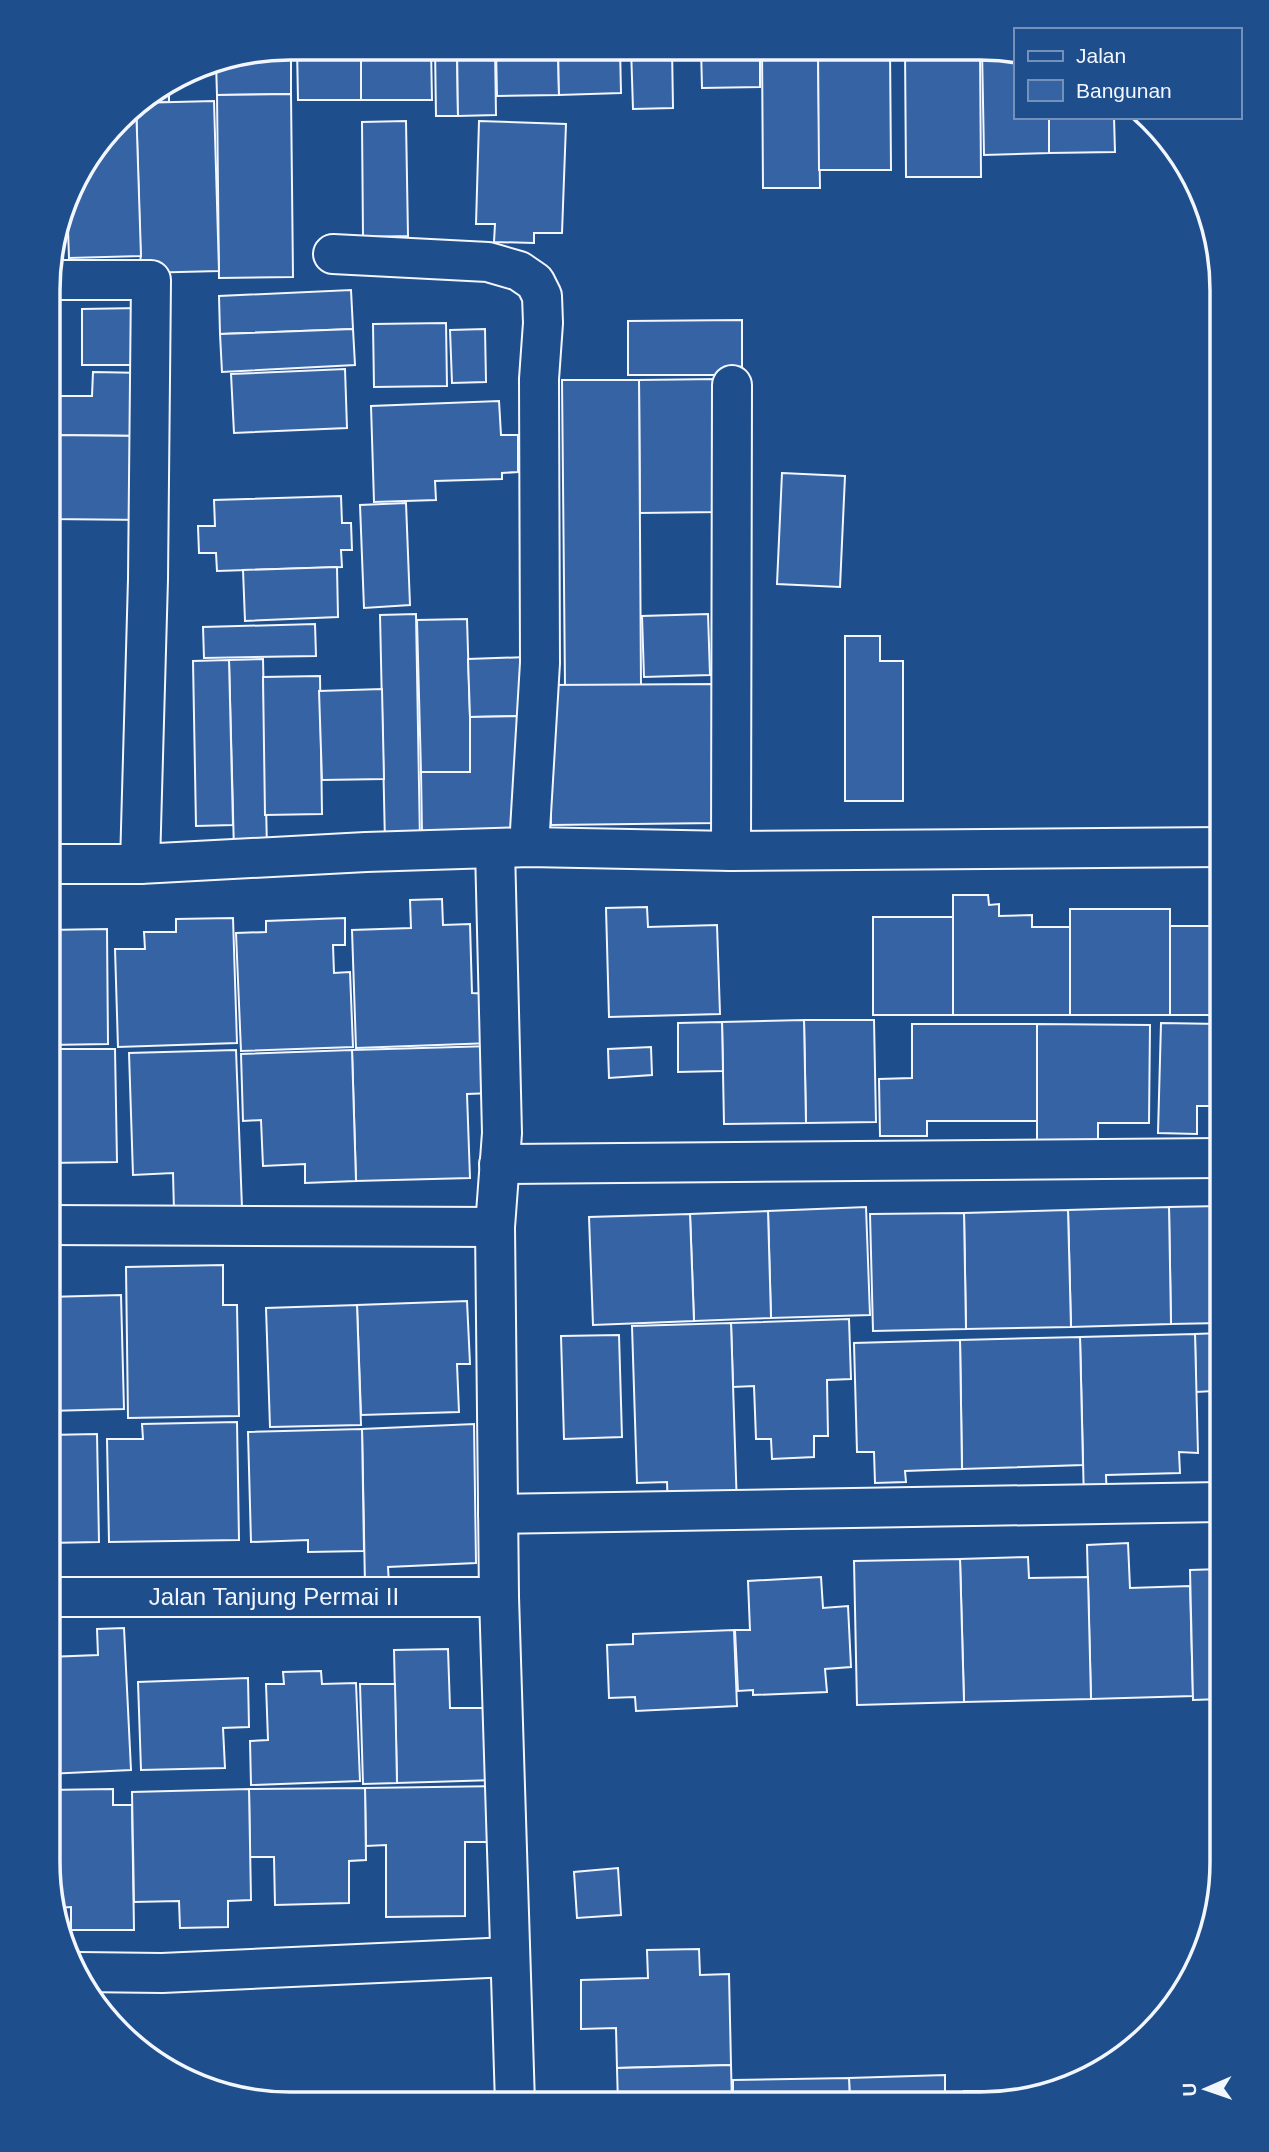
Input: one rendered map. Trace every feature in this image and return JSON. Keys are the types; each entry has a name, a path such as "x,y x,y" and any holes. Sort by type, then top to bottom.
{"street":[{"path":"333,254 488,262 519,271 535,282 542,296 539,379 540,663 512,848 502,1133 495,1227 499,1597 515,2092"},
{"path":"60,280 151,280 148,579 140,864"},
{"path":"732,384 732,851"},
{"path":"60,864 140,864 366,852 512,848 732,851 1210,848"},
{"path":"499,1164 1209,1158"},
{"path":"60,1225 495,1227"},
{"path":"498,1514 1209,1502"},
{"name":"Jalan Tanjung Permai II","path":"60,1597 499,1597"},
{"path":"87,1972 162,1973 510,1957"}],"building":[{"path":"291,60 291,94 217,95 216,72 245,64"},
{"path":"297,60 361,60 361,100 298,100"},
{"path":"361,60 431,60 432,100 361,100"},
{"path":"435,60 457,60 458,116 436,116"},
{"path":"457,60 495,60 496,115 458,116"},
{"path":"496,60 558,60 559,95 497,96"},
{"path":"558,60 620,60 621,93 559,95"},
{"path":"631,60 672,60 673,108 633,109"},
{"path":"701,60 760,60 760,87 702,88"},
{"path":"762,60 818,60 820,188 763,188"},
{"path":"818,60 890,60 891,170 819,170"},
{"path":"905,60 980,60 981,177 906,177"},
{"path":"982,60 1014,62 1014,119 1049,119 1049,153 984,155"},
{"path":"169,93 169,102 156,102"},
{"path":"291,94 293,277 219,278 217,95"},
{"path":"214,101 219,271 141,273 136,119 156,102"},
{"path":"137,118 141,256 69,258 68,230 77,201 90,174 107,149"},
{"path":"1049,119 1114,119 1115,152 1049,153"},
{"path":"406,121 408,236 363,237 362,122"},
{"path":"479,121 566,124 562,233 534,233 534,243 494,242 495,224 476,224"},
{"path":"351,290 353,329 220,334 219,296"},
{"path":"140,308 140,365 82,365 82,309"},
{"path":"742,320 742,375 628,375 628,321"},
{"path":"446,323 447,386 374,387 373,324"},
{"path":"353,329 355,365 222,372 220,334"},
{"path":"485,329 486,382 452,383 450,330"},
{"path":"345,369 347,428 234,433 231,374"},
{"path":"93,372 146,373 145,436 60,435 60,396 92,396"},
{"path":"718,379 720,512 640,513 639,380"},
{"path":"562,380 639,380 641,685 565,685"},
{"path":"499,401 501,435 518,435 518,472 502,473 502,479 435,481 436,500 374,502 371,406"},
{"path":"60,435 145,436 145,520 60,519"},
{"path":"782,473 845,476 840,587 777,584"},
{"path":"341,496 342,523 351,523 352,550 341,550 342,567 217,571 216,553 199,553 198,526 215,526 214,500"},
{"path":"406,503 410,605 364,608 360,505"},
{"path":"337,567 338,617 245,621 243,570"},
{"path":"416,614 420,842 385,843 380,615"},
{"path":"708,614 710,675 644,677 642,616"},
{"path":"467,619 470,772 421,772 417,620"},
{"path":"315,624 316,656 204,658 203,627"},
{"path":"845,636 880,636 880,661 903,661 903,801 845,801"},
{"path":"527,657 528,716 470,717 468,659"},
{"path":"263,659 267,850 234,851 229,660"},
{"path":"229,660 233,825 196,826 193,661"},
{"path":"320,676 322,814 265,815 263,677"},
{"path":"715,684 716,823 551,825 549,685"},
{"path":"382,689 384,779 322,780 319,691"},
{"path":"528,716 528,833 422,834 421,772 470,772 470,717"},
{"path":"953,895 988,895 989,905 999,904 999,916 1032,915 1032,927 1070,927 1070,1015 953,1015"},
{"path":"442,899 443,925 470,924 472,993 491,994 492,1043 356,1048 352,930 411,928 410,900"},
{"path":"647,907 648,927 717,925 720,1014 609,1017 606,908"},
{"path":"1070,909 1170,909 1170,1015 1070,1015"},
{"path":"873,917 953,917 953,1015 873,1015"},
{"path":"233,918 237,1043 118,1047 115,949 145,949 144,932 176,932 176,919"},
{"path":"345,918 345,945 333,945 334,973 350,972 353,1047 241,1051 236,933 266,932 266,921"},
{"path":"1169,926 1210,926 1210,1015 1170,1015"},
{"path":"107,929 108,1044 60,1045 60,930"},
{"path":"804,1020 874,1020 876,1122 806,1123"},
{"path":"804,1020 806,1123 724,1124 722,1022"},
{"path":"722,1022 723,1071 678,1072 678,1023"},
{"path":"1161,1023 1210,1024 1209,1106 1197,1106 1197,1134 1158,1133"},
{"path":"912,1024 1037,1024 1037,1121 927,1121 927,1136 880,1136 879,1079 912,1078"},
{"path":"1037,1024 1150,1025 1149,1123 1098,1123 1098,1145 1037,1145"},
{"path":"492,1046 494,1093 467,1094 470,1178 356,1181 352,1050"},
{"path":"651,1047 652,1075 609,1078 608,1049"},
{"path":"60,1049 115,1049 117,1162 60,1163"},
{"path":"236,1050 242,1208 174,1211 173,1173 133,1175 129,1053"},
{"path":"352,1050 356,1181 305,1183 305,1164 263,1166 261,1120 243,1121 241,1054"},
{"path":"1209,1206 1209,1323 1171,1324 1169,1207"},
{"path":"866,1207 870,1315 771,1318 768,1211"},
{"path":"1169,1207 1171,1324 1071,1327 1068,1210"},
{"path":"1068,1210 1071,1327 966,1329 964,1213"},
{"path":"768,1211 771,1318 694,1321 690,1214"},
{"path":"964,1213 966,1329 873,1331 870,1214"},
{"path":"690,1214 694,1321 593,1325 589,1217"},
{"path":"223,1265 223,1305 237,1305 239,1416 128,1418 126,1267"},
{"path":"121,1295 124,1409 60,1411 60,1297"},
{"path":"467,1301 470,1364 457,1364 459,1412 361,1415 357,1305"},
{"path":"357,1305 361,1425 270,1427 266,1308"},
{"path":"849,1319 851,1379 827,1380 828,1436 814,1436 814,1457 772,1459 771,1439 756,1439 754,1386 733,1387 731,1323"},
{"path":"731,1323 737,1508 668,1510 667,1482 637,1483 632,1326"},
{"path":"1209,1333 1209,1391 1196,1392 1195,1334"},
{"path":"1195,1334 1198,1453 1179,1452 1180,1473 1106,1475 1107,1501 1084,1502 1080,1337"},
{"path":"619,1335 622,1437 564,1439 561,1336"},
{"path":"1080,1337 1083,1465 962,1469 960,1340"},
{"path":"960,1340 962,1469 905,1471 906,1482 875,1483 874,1452 857,1452 854,1343"},
{"path":"237,1422 239,1540 109,1542 107,1439 143,1439 142,1424"},
{"path":"474,1424 476,1563 388,1567 389,1585 365,1585 362,1429"},
{"path":"362,1429 364,1551 308,1552 308,1540 251,1542 248,1432"},
{"path":"97,1434 99,1542 60,1543 60,1435"},
{"path":"1128,1543 1130,1588 1190,1586 1193,1696 1091,1699 1087,1545"},
{"path":"1028,1557 1029,1578 1088,1577 1091,1699 964,1702 960,1559"},
{"path":"960,1559 964,1702 857,1705 854,1561"},
{"path":"1209,1569 1209,1699 1193,1700 1190,1570"},
{"path":"821,1577 823,1608 848,1606 851,1667 825,1669 827,1692 753,1695 753,1690 738,1691 735,1630 750,1630 748,1581"},
{"path":"124,1628 131,1770 60,1773 60,1657 98,1655 97,1629"},
{"path":"734,1630 737,1706 636,1711 635,1697 609,1698 607,1645 633,1644 633,1634"},
{"path":"448,1649 450,1708 494,1708 495,1780 397,1783 394,1650"},
{"path":"321,1671 322,1684 356,1683 360,1781 251,1785 250,1741 268,1740 266,1684 284,1684 283,1672"},
{"path":"248,1678 249,1727 223,1728 225,1768 141,1770 138,1682"},
{"path":"360,1684 395,1684 397,1783 363,1784"},
{"path":"503,1786 504,1842 465,1842 465,1916 386,1917 386,1845 366,1846 365,1788"},
{"path":"365,1788 366,1860 349,1861 349,1903 275,1905 274,1857 250,1857 249,1789"},
{"path":"113,1789 113,1805 132,1805 134,1930 71,1930 71,1907 64,1907 60,1878 60,1790"},
{"path":"249,1789 251,1900 228,1901 228,1927 180,1928 179,1901 134,1902 132,1792"},
{"path":"618,1868 621,1915 577,1918 574,1872"},
{"path":"699,1949 700,1975 729,1974 731,2065 617,2068 616,2028 581,2029 581,1980 648,1978 647,1950"},
{"path":"731,2065 732,2092 618,2092 617,2068"},
{"path":"945,2075 945,2092 850,2092 849,2078"},
{"path":"849,2078 850,2092 733,2092 733,2080"},
{"path":"964,2091 1002,2091 995,2092"}]}
